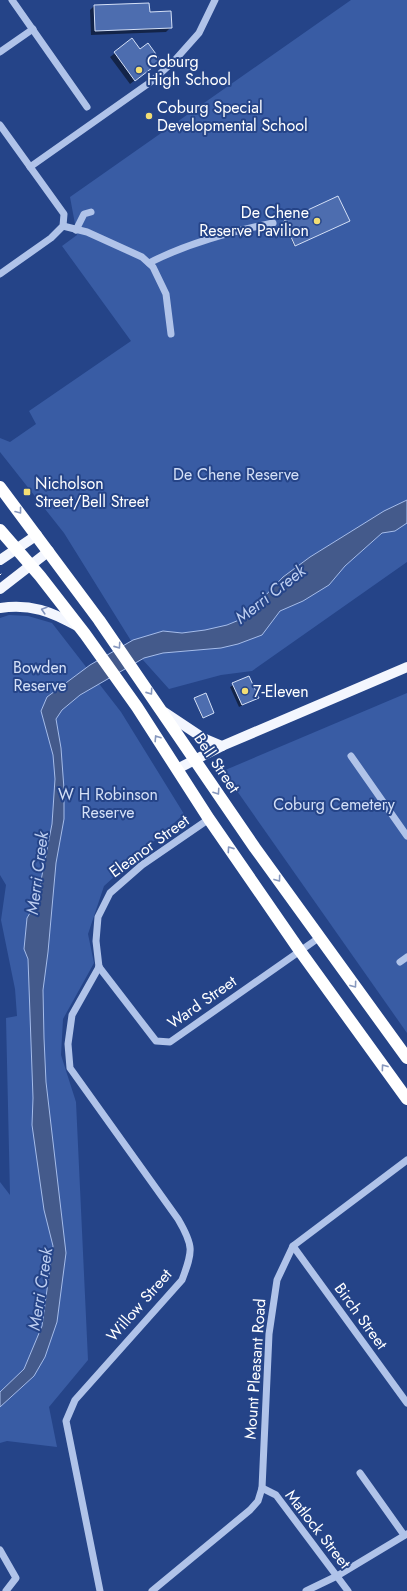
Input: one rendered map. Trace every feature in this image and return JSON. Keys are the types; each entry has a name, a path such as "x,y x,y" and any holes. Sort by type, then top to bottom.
{"highway":[{"name":"Bell Street","path":"0,487 49,550 99,620 164,712 195,760 407,1058"},
{"path":"0,530 82,630 120,684 209,819 300,950 407,1099"}],"main road":[{"path":"0,560 37,535"},
{"path":"0,589 49,550"},
{"path":"0,608 27,606 43,609 82,630"},
{"path":"177,769 222,746 407,667"},
{"path":"164,712 203,738 222,746"}],"street":[{"path":"12,0 88,107"},
{"path":"30,167 152,81 175,60 199,33 216,0"},
{"path":"0,52 33,29"},
{"path":"0,125 64,214 63,226 51,238 0,274"},
{"path":"76,230 84,214 91,212"},
{"path":"149,263 163,256 221,234 273,223"},
{"path":"63,226 87,232 142,257 149,263 158,275 166,294 172,334"},
{"path":"351,756 404,827 407,836"},
{"name":"Eleanor Street","path":"99,967 96,941 98,917 110,893 142,865 209,819"},
{"name":"Ward Street","path":"99,967 156,1041 170,1042 320,937"},
{"path":"400,962 407,957"},
{"name":"Willow Street","path":"99,967 72,1015 68,1044 70,1068 178,1219 188,1236 191,1257 182,1280 75,1400 66,1421 100,1591"},
{"name":"Mount Pleasant Road","path":"152,1591 250,1510 258,1501 262,1488 270,1326 277,1280 293,1246 407,1160"},
{"name":"Birch Street","path":"293,1246 407,1403"},
{"path":"306,1591 337,1576 406,1535 360,1473"},
{"name":"Matlock Street","path":"262,1488 276,1495 348,1591"},
{"path":"0,1550 16,1578 6,1591"}],"green space":[{"name":"De Chene Reserve","path":"351,0 407,0 407,562 252,671 221,675 169,689 143,660 64,533 0,452 0,438 10,442 36,424 29,411 131,341 62,246 77,235 70,197"},
{"path":"9,615 28,616 52,623 121,712 184,814 104,886 88,934 94,963 63,1019 61,1055 76,1102 88,1360 49,1407 57,1447 7,1441 0,1443 0,1182 10,1195 6,1018 17,1016 15,989 1,920 6,885 0,875 0,618"},
{"name":"Coburg Cemetery","path":"407,693 407,1033 223,771"}],"water":[{"name":"Merri Creek","path":"407,500 407,523 395,531 382,533 345,566 329,585 303,601 280,611 262,635 238,644 221,648 163,653 144,658 80,695 62,710 56,719 61,748 64,789 64,819 56,863 43,990 46,1082 66,1253 57,1322 45,1357 34,1376 0,1407 0,1392 24,1369 42,1326 53,1246 44,1210 32,1125 33,1098 28,959 24,949 27,918 37,901 52,824 55,779 53,755 41,711 47,697 90,665 133,640 163,631 182,633 205,630 227,625 244,618 283,577 310,557 384,511"}],"building":[{"path":"149,3 150,12 171,11 172,28 95,31 94,5"},
{"path":"132,38 140,49 148,43 161,61 135,81 114,52"},
{"name":"De Chene Reserve Pavilion","path":"338,196 350,221 295,246 284,221"},
{"name":"7-Eleven","path":"249,676 259,698 242,705 232,683"},
{"path":"206,693 214,713 203,718 194,698"}],"place":[{"name":"Coburg High School","path":"139,70"},
{"name":"Coburg Special Developmental School","path":"149,116"},
{"name":"De Chene Reserve Pavilion","path":"317,221"},
{"name":"Nicholson Street/Bell Street","path":"27,492"},
{"name":"7-Eleven","path":"245,691"}],"park label":[{"name":"Bowden Reserve","path":"40,676"},
{"name":"W H Robinson Reserve","path":"108,803"}]}
